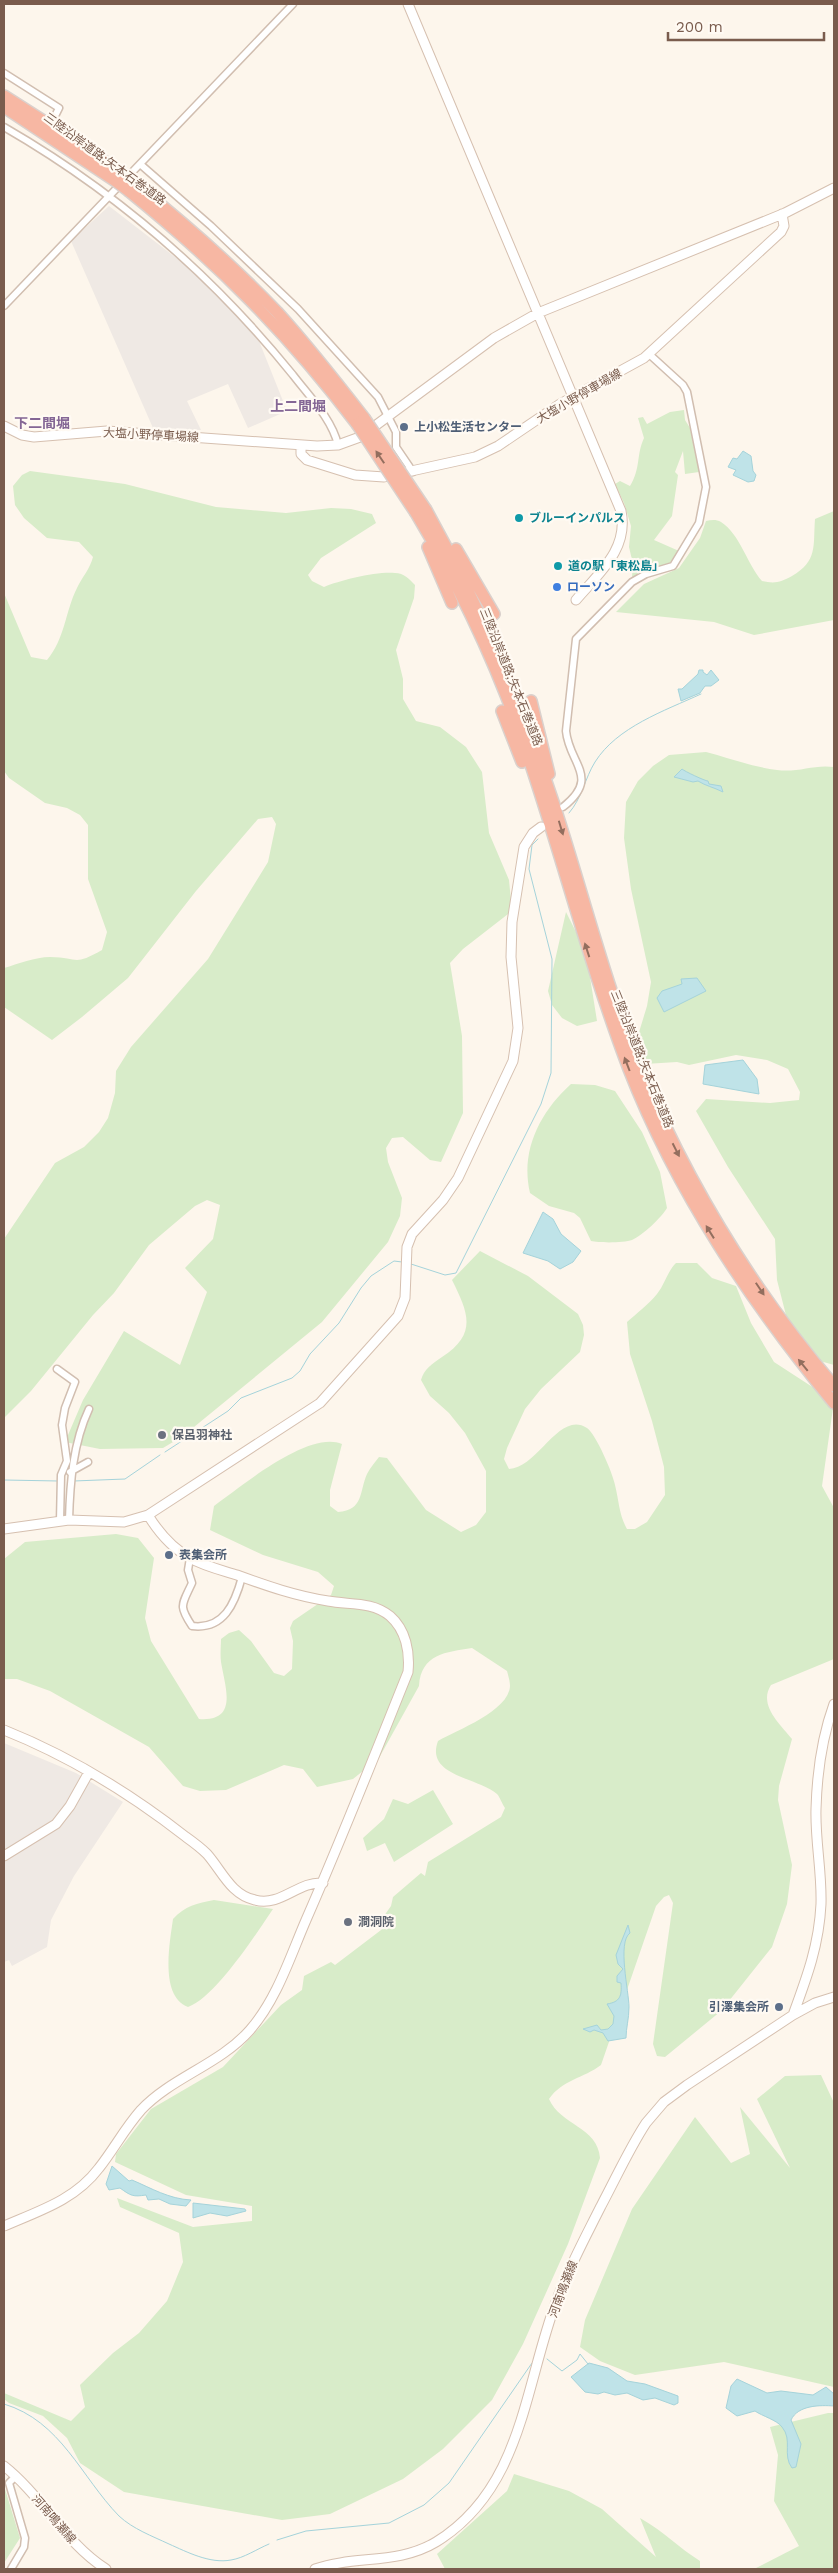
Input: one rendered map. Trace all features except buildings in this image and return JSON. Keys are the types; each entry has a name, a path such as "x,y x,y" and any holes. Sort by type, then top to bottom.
{"highway":[{"name":"三陸沿岸道路;矢本石巻道路","path":"4,96 88,149 215,263 272,320 386,448 460,571 502,661 559,807 606,995"},
{"name":"三陸沿岸道路;矢本石巻道路","path":"4,108 120,178"},
{"name":"三陸沿岸道路;矢本石巻道路","path":"361,421 424,510 506,695 528,754 568,885 606,995 680,1181 734,1269 770,1322 834,1403"},
{"path":"424,510 420,531 452,603"},
{"path":"424,510 470,571 494,614"},
{"path":"530,701 559,807"},
{"path":"502,711 568,885"},
{"name":"三陸沿岸道路;矢本石巻道路","path":"651,1107 737,1255 773,1309 834,1386"}],"street":[{"path":"4,306 293,4"},
{"path":"408,4 621,511 623,527 619,546 613,556 576,600"},
{"path":"4,73 60,108 54,118"},
{"path":"4,127 37,146 109,197 165,241 221,292 266,342 298,382 333,429 338,445"},
{"path":"37,146 41,139"},
{"path":"140,164 211,226 298,309 378,397 396,432 396,447 413,472"},
{"name":"大塩小野停車場線","path":"4,426 22,435 34,437 107,431 301,445 338,445 360,437 494,338 538,313 782,214 834,188"},
{"name":"大塩小野停車場線","path":"301,445 301,454 307,460 356,475 384,477 475,457 486,452 574,397 649,354 781,232 784,226 782,214"},
{"path":"559,807 577,794 583,781 581,768 567,742 566,730 576,639 632,582 646,574 673,566 700,523 706,487 687,392 683,385 649,354"},
{"path":"4,1529 65,1521 124,1522 148,1515 320,1402 398,1316 405,1298 406,1257 412,1234 443,1200 458,1178 513,1061 518,1028 511,957 512,922 524,847 533,833 541,827"},
{"path":"56,1369 75,1382 65,1408 62,1425 67,1461 61,1475 65,1521"},
{"path":"65,1521 73,1471 84,1421 89,1409"},
{"path":"61,1475 73,1471 88,1462"},
{"path":"4,2226 50,2207 75,2193 99,2169 128,2126 147,2105 163,2091 214,2060 245,2034 274,1994 322,1883 408,1672 407,1646 402,1631 390,1616 370,1606 312,1598 242,1577 190,1558 170,1544 148,1515"},
{"path":"190,1558 188,1570 192,1583 183,1599 182,1609 192,1626 206,1628 221,1618 235,1602 242,1577"},
{"path":"793,2015 814,1957 818,1934 821,1904 816,1810 822,1746 834,1704"},
{"path":"4,1730 89,1772 137,1801 206,1853 231,1886 247,1898 266,1902 277,1900 313,1882 322,1883"},
{"path":"4,1856 56,1824 70,1806 89,1772"},
{"name":"河南鳴瀬線","path":"315,2569 336,2563 390,2558 418,2551 453,2529 492,2489 513,2447 562,2286 646,2123 654,2112 675,2094 793,2015 815,2003 834,1997"},
{"name":"河南鳴瀬線","path":"4,2466 16,2476 81,2550 106,2569"},
{"path":"11,2569 24,2547 25,2538 9,2483 16,2476"}],"shaded area":[{"path":"109,206 184,264 257,336 287,411 248,428 228,384 187,401 201,430 153,428 71,241"},
{"path":"4,1743 76,1773 123,1802 74,1876 51,1920 47,1947 12,1966 9,1960 4,1962"}],"green space":[{"path":"684,410 685,420 690,428 699,472 685,474 683,451 675,472 678,475 672,516 654,540 679,551 669,564 632,577 633,564 629,547 631,526 624,503 615,484 620,481 630,486 636,473 644,438 638,418 643,417 647,424 670,412"},
{"path":"30,471 125,484 216,507 286,513 331,508 351,509 372,514 376,523 321,558 308,575 312,581 324,587 379,573 401,574 415,585 414,598 396,650 403,679 403,699 416,721 440,727 466,747 482,772 489,833 509,880 512,911 463,949 450,963 462,1036 463,1113 441,1162 430,1160 403,1137 392,1138 386,1148 388,1162 402,1198 400,1216 388,1242 322,1322 183,1436 163,1448 100,1449 65,1442 83,1400 124,1331 180,1365 207,1292 185,1268 213,1239 220,1205 207,1200 195,1206 149,1245 114,1293 93,1315 31,1391 4,1418 4,1239 55,1163 84,1147 99,1132 108,1118 115,1093 116,1071 131,1047 208,959 268,862 276,824 272,817 258,819 196,891 128,978 52,1040 4,1007 4,968 44,957 80,960 102,950 107,932 88,879 88,825 80,815 67,808 45,803 9,778 4,771 4,593 31,657 47,660 58,643 73,597 93,557 79,542 47,538 24,518 15,505 13,486 22,475"},
{"path":"834,511 834,620 754,635 714,622 616,612 644,584 679,568 700,538 706,521 717,520 728,527 762,581 774,582 792,576 806,565 814,545 815,519"},
{"path":"706,752 750,765 785,771 827,766 834,767 834,1365 813,1359 788,1323 777,1280 775,1239 728,1167 696,1111 706,1099 770,1103 799,1100 800,1092 788,1069 767,1060 736,1055 689,1065 677,1062 629,1065 647,1006 651,982 631,889 624,838 626,802 638,781 653,766 669,755"},
{"path":"566,912 586,952 597,1021 577,1026 562,1018 552,1005 548,991"},
{"path":"571,1084 595,1085 615,1091 642,1132 660,1172 667,1208 651,1226 632,1240 623,1242 591,1241 580,1218 574,1213 549,1206 530,1193 528,1162 530,1147 535,1133 550,1107"},
{"path":"480,1251 528,1276 578,1314 583,1325 584,1335 580,1352 541,1389 525,1409 504,1459 509,1469 520,1466 529,1460 567,1427 577,1425 587,1428 604,1455 611,1472 624,1524 627,1529 635,1529 647,1522 665,1495 664,1467 652,1421 630,1354 627,1322 657,1294 676,1263 697,1263 712,1278 736,1286 751,1323 774,1362 834,1401 822,1486 834,1508 834,1659 771,1685 767,1700 772,1714 792,1739 779,1786 778,1800 792,1865 787,1904 772,1947 721,2011 665,2057 657,2056 653,2044 673,1903 669,1895 664,1897 656,1906 601,2065 567,2083 549,2099 561,2115 593,2139 598,2148 600,2158 568,2244 523,2344 492,2400 443,2449 403,2479 330,2514 282,2520 124,2492 80,2463 67,2438 43,2416 9,2403 4,2399 4,2393 71,2421 85,2407 80,2385 113,2353 139,2333 167,2301 183,2262 179,2233 120,2207 117,2198 193,2227 252,2221 252,2206 186,2195 115,2162 116,2154 151,2109 223,2067 281,2005 302,1990 304,1976 331,1962 335,1965 385,1927 381,1920 391,1906 393,1897 421,1873 425,1876 428,1862 501,1817 505,1808 497,1794 446,1769 439,1762 436,1753 438,1741 481,1719 501,1704 507,1695 510,1682 507,1671 472,1648 444,1653 436,1656 424,1667 419,1686 379,1758 353,1779 317,1787 303,1769 284,1765 226,1790 200,1791 183,1786 149,1747 50,1691 17,1679 4,1679 4,1559 25,1542 116,1534 138,1538 154,1558 145,1618 151,1641 199,1719 220,1715 225,1709 226,1692 221,1662 221,1639 229,1633 239,1630 251,1641 274,1673 284,1676 292,1669 293,1641 290,1628 293,1621 331,1595 334,1586 318,1572 263,1555 210,1530 214,1506 257,1474 294,1452 311,1445 328,1442 342,1444 330,1490 330,1506 338,1512 346,1511 356,1504 367,1474 379,1457 387,1458 426,1510 461,1532 476,1525 486,1512 486,1471 465,1433 449,1413 430,1396 421,1380 426,1370 432,1364 461,1340 465,1331 466,1313 452,1280"},
{"path":"433,1790 453,1824 394,1862 385,1843 367,1851 363,1838 384,1819 393,1799 408,1804"},
{"path":"214,1900 273,1909 246,1949 222,1979 199,2001 188,2007 179,2001 173,1992 170,1980 168,1968 173,1919 182,1911 192,1906"},
{"path":"821,2075 834,2103 834,2387 724,2362 635,2375 600,2361 580,2347 585,2320 632,2209 695,2117 731,2163 750,2154 740,2107 790,2168 757,2099 785,2076"},
{"path":"834,2413 834,2569 754,2569 799,2546 774,2501 778,2455 770,2427"},
{"path":"514,2474 569,2491 602,2509 656,2557 640,2518 700,2561 700,2569 445,2569 437,2554 507,2491"},
{"path":"5,2489 20,2538 4,2563 4,2491"}],"water":[{"path":"743,451 751,456 753,471 756,475 754,481 748,482 733,475 736,470 728,467 733,458 737,459"},
{"path":"699,670 703,670 707,675 711,670 719,680 711,686 705,686 700,693 681,701 678,689 682,689 698,674"},
{"path":"682,769 708,781 709,784 721,786 723,792 698,781 693,782 674,777"},
{"path":"697,978 706,991 664,1012 657,998 662,991 682,984 681,979"},
{"path":"743,1060 757,1079 759,1094 703,1084 705,1065"},
{"path":"543,1212 553,1219 561,1234 581,1251 573,1262 560,1269 548,1261 523,1253"},
{"path":"628,1925 630,1933 626,1938 624,1946 629,2007 626,2038 608,2041 603,2033 594,2030 590,2032 583,2029 597,2025 601,2030 608,2029 613,2024 614,2016 607,2004 615,2002 620,1995 621,1983 617,1982 617,1976 623,1969 618,1964 616,1955"},
{"path":"112,2166 129,2181 132,2180 168,2195 191,2200 186,2206 170,2204 159,2199 148,2200 146,2195 132,2195 120,2188 109,2190 106,2184"},
{"path":"193,2203 245,2209 246,2211 227,2216 210,2213 193,2218"},
{"path":"589,2363 608,2368 627,2381 645,2384 678,2396 678,2403 674,2405 655,2398 643,2400 627,2393 615,2395 604,2392 598,2394 585,2392 571,2377"},
{"path":"737,2379 767,2393 781,2391 813,2395 826,2387 834,2394 834,2406 810,2407 799,2411 791,2420 801,2444 796,2467 792,2468 789,2463 787,2437 780,2425 755,2411 737,2416 726,2408 731,2386"}],"waterway":[{"path":"569,813 577,801 595,762 616,739 642,721 701,694"},
{"path":"411,1264 445,1275 456,1273 541,1104 551,1073 552,959 529,869 532,845 538,839"},
{"path":"165,1452 228,1411 241,1398 292,1378 300,1371 310,1354 339,1323 361,1288 371,1276 394,1261 402,1262"},
{"path":"74,1481 125,1479 160,1455"},
{"path":"4,1480 58,1481"},
{"path":"547,2359 562,2371 577,2360 580,2354 588,2364"},
{"path":"277,2540 306,2531 389,2523 424,2505 449,2483 532,2363"},
{"path":"4,2404 24,2412 41,2423 69,2452 105,2501 119,2516 143,2532 191,2554 223,2561 236,2559 269,2544"}],"place":[{"name":"上小松生活センター","path":"404,427"},
{"name":"ブルーインパルス","path":"519,518"},
{"name":"道の駅「東松島」","path":"558,566"},
{"name":"ローソン","path":"557,587"},
{"name":"保呂羽神社","path":"162,1435"},
{"name":"表集会所","path":"169,1555"},
{"name":"澗洞院","path":"348,1922"},
{"name":"引澤集会所","path":"779,2007"}],"district":[{"name":"上二間堀","path":"298,406"},
{"name":"下二間堀","path":"42,423"}]}
